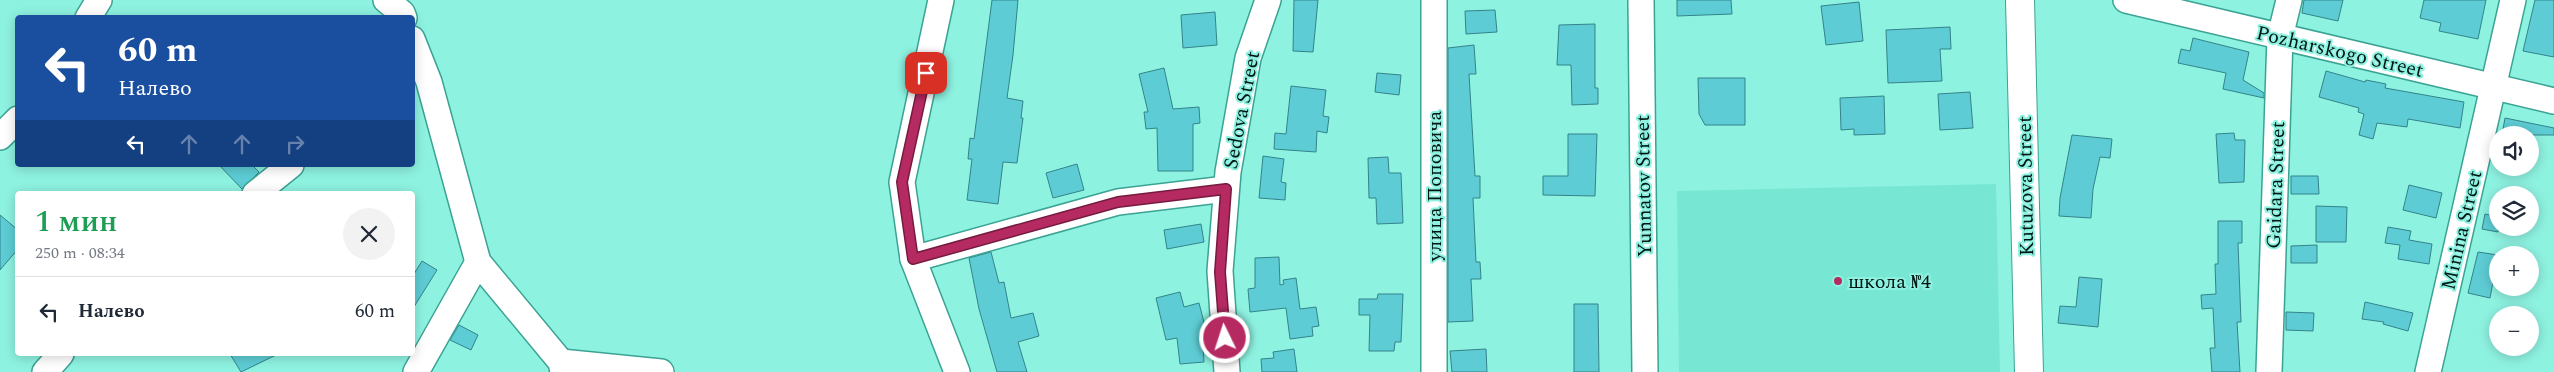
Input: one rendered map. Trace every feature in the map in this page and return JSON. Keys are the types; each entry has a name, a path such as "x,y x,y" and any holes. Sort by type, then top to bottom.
{"main road":[{"name":"Kutuzova Street","path":"2020,0 2029,372"}],"street":[{"path":"90,15 99,0"},
{"path":"386,0 403,15"},
{"path":"941,0 902,182 913,259 957,372"},
{"name":"Sedova Street","path":"1227,372 1220,272 1226,189 1248,58 1268,0"},
{"name":"улица Поповича","path":"1434,0 1434,372"},
{"name":"Yunnatov Street","path":"1641,0 1645,372"},
{"name":"Pozharskogo Street","path":"2126,0 2554,101"},
{"name":"Gaidara Street","path":"2269,372 2280,37 2289,0"},
{"name":"Minina Street","path":"2428,372 2513,0"},
{"path":"415,52 430,82 478,262 562,367 661,372"},
{"path":"0,137 15,123"},
{"path":"259,191 289,167"},
{"path":"913,259 1118,202 1226,189"},
{"path":"416,372 478,262"},
{"path":"45,372 59,356"}],"shaded area":[{"name":"школа №4","path":"1996,184 2000,372 1679,372 1677,191"}],"building":[{"path":"992,0 1018,0 1007,98 1023,101 1021,118 1023,118 1017,163 1003,162 998,204 967,200 972,159 968,159 970,138 974,139"},
{"path":"1294,0 1318,0 1313,52 1293,51"},
{"path":"1677,0 1731,0 1732,14 1677,16"},
{"path":"2304,0 2343,0 2338,21 2302,13"},
{"path":"2424,0 2486,0 2478,39 2439,31 2441,23 2420,18"},
{"path":"2535,0 2554,0 2554,57 2523,51"},
{"path":"1859,2 1863,41 1826,45 1821,6"},
{"path":"1495,10 1497,32 1466,34 1465,11"},
{"path":"1215,12 1217,45 1183,48 1181,15"},
{"path":"1595,24 1595,88 1598,88 1598,104 1572,105 1571,65 1557,65 1559,25"},
{"path":"1950,27 1951,49 1940,49 1942,81 1888,83 1886,30"},
{"path":"2193,38 2249,52 2243,80 2264,93 2264,98 2223,89 2226,73 2178,63 2181,49 2190,51"},
{"path":"1474,45 1476,74 1469,74 1475,176 1480,176 1480,198 1473,198 1476,262 1480,262 1481,279 1471,279 1473,321 1448,322 1448,48"},
{"path":"1164,68 1173,109 1199,107 1200,123 1193,124 1193,171 1158,171 1157,128 1146,129 1144,112 1148,112 1139,74"},
{"path":"2326,71 2365,82 2366,80 2386,84 2385,88 2464,102 2460,128 2408,119 2407,127 2377,123 2373,139 2359,135 2364,114 2358,112 2359,108 2319,97"},
{"path":"1377,73 1401,75 1399,95 1375,92"},
{"path":"1698,78 1745,78 1745,125 1705,125 1699,114"},
{"path":"1291,86 1326,90 1323,116 1329,117 1327,133 1317,131 1316,152 1274,149 1275,133 1286,134"},
{"path":"1970,92 1973,128 1940,130 1938,94"},
{"path":"1884,96 1885,134 1854,135 1854,129 1841,130 1840,98"},
{"path":"2505,118 2554,128 2554,135 2539,135 2539,126 2504,126"},
{"path":"2234,133 2235,140 2245,140 2244,182 2219,183 2216,134"},
{"path":"1568,134 1597,134 1595,196 1543,195 1543,176 1568,176"},
{"path":"2072,135 2112,139 2110,158 2100,157 2093,189 2091,218 2059,216 2060,198"},
{"path":"1263,156 1284,159 1281,182 1286,183 1285,200 1259,198"},
{"path":"1388,157 1389,173 1401,173 1403,223 1377,224 1376,198 1369,198 1368,158"},
{"path":"1077,164 1084,190 1053,198 1046,173"},
{"path":"221,167 254,167 259,172 242,189"},
{"path":"2291,176 2318,176 2319,194 2291,194"},
{"path":"2409,185 2442,193 2436,218 2403,210"},
{"path":"2316,206 2347,207 2346,242 2316,242"},
{"path":"2485,214 2489,215 2489,230 2482,229"},
{"path":"0,215 15,228 15,252 0,270"},
{"path":"2218,221 2242,221 2242,243 2238,243 2241,322 2237,322 2240,372 2212,372 2210,348 2215,348 2213,308 2202,309 2201,295 2216,294 2215,264 2218,264"},
{"path":"1201,224 1204,242 1167,249 1164,230"},
{"path":"2388,227 2411,231 2409,240 2432,244 2429,264 2398,259 2400,245 2385,243"},
{"path":"2317,245 2317,263 2291,263 2291,246"},
{"path":"991,252 999,283 1004,282 1011,318 1033,313 1039,336 1018,342 1027,372 997,372 979,309 969,258"},
{"path":"2478,252 2489,254 2490,298 2468,293"},
{"path":"1279,257 1280,285 1284,284 1283,280 1296,278 1300,309 1316,307 1319,326 1312,327 1313,336 1290,339 1286,308 1250,312 1248,289 1255,288 1255,258"},
{"path":"422,261 437,270 415,305 415,272"},
{"path":"2079,277 2102,279 2098,327 2058,323 2060,306 2076,307"},
{"path":"1180,292 1184,307 1199,303 1206,330 1202,331 1204,362 1180,364 1177,338 1166,340 1156,298"},
{"path":"1378,294 1403,294 1401,342 1395,342 1394,351 1369,351 1370,315 1359,315 1359,299 1377,299"},
{"path":"2365,302 2413,313 2408,331 2383,324 2384,322 2362,319"},
{"path":"1574,304 1598,304 1599,372 1574,372"},
{"path":"2286,312 2314,313 2313,331 2286,330"},
{"path":"459,325 478,335 471,350 450,340"},
{"path":"1294,349 1297,372 1262,372 1261,359 1274,358 1273,352"},
{"path":"1486,349 1487,372 1452,372 1450,351"},
{"path":"231,356 274,356 241,372"}],"place":[{"name":"школа №4","path":"1838,281"}],"route":[{"path":"926,73 902,182 913,259 1118,202 1226,189 1220,272 1225,338"}]}
